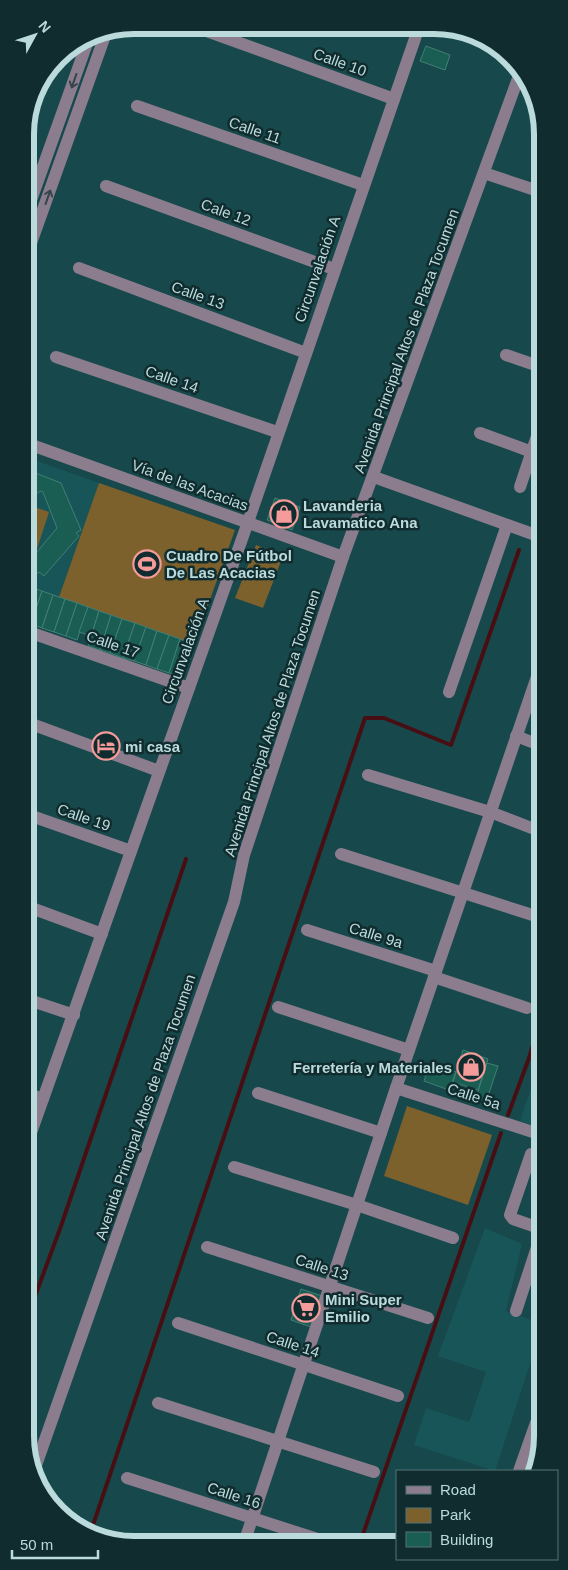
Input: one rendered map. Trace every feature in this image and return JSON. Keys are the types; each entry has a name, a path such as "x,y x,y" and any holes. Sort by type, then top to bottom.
{"street":[{"name":"Calle 10","path":"215,34 394,99"},
{"name":"Circunvalación A","path":"34,1124 248,522 417,34"},
{"path":"34,237 103,39"},
{"path":"34,193 86,46"},
{"name":"Avenida Principal Altos de Plaza Tocumen","path":"37,1462 234,902 244,855 344,557 518,79"},
{"name":"Calle 11","path":"137,106 363,185"},
{"path":"484,173 534,190"},
{"name":"Cale 12","path":"106,186 334,269"},
{"name":"Calle 13","path":"79,268 306,353"},
{"path":"506,354 534,364"},
{"name":"Calle 14","path":"56,357 278,432"},
{"path":"480,433 532,452"},
{"name":"Vía de las Acacias","path":"34,446 344,557"},
{"path":"520,487 534,446"},
{"path":"374,477 534,534"},
{"path":"449,692 507,525"},
{"name":"Calle 17","path":"34,634 189,688"},
{"path":"246,1536 396,1088 534,685"},
{"path":"34,725 159,771"},
{"path":"516,736 534,743"},
{"path":"368,775 490,812 534,829"},
{"name":"Calle 19","path":"34,817 131,851"},
{"path":"341,854 534,915"},
{"path":"34,909 102,934"},
{"name":"Calle 9a","path":"307,930 526,1008"},
{"path":"34,1002 74,1015"},
{"path":"278,1007 409,1050"},
{"name":"Calle 5a","path":"396,1088 534,1132"},
{"path":"258,1093 381,1133"},
{"path":"34,1096 43,1099"},
{"path":"531,1154 510,1215 513,1219 534,1227"},
{"path":"234,1167 357,1205 453,1238"},
{"name":"Calle 13","path":"207,1247 428,1318"},
{"path":"516,1310 534,1255"},
{"name":"Calle 14","path":"178,1323 398,1396"},
{"path":"158,1403 374,1472"},
{"path":"519,1470 534,1428"},
{"name":"Calle 16","path":"127,1478 308,1536"}],"shaded area":[{"path":"34,460 99,483 59,597 34,589"},
{"path":"534,1080 534,1125 520,1121"},
{"path":"485,1228 522,1244 506,1311 534,1321 534,1352 495,1470 414,1445 426,1408 469,1422 486,1372 438,1356"}],"green space":[{"name":"Cuadro De Fútbol De Las Acacias","path":"99,483 235,530 194,644 59,597"},
{"path":"34,507 49,512 36,552 34,551"},
{"path":"256,545 283,556 263,608 235,598"},
{"path":"407,1106 492,1135 468,1205 384,1176"}],"building":[{"path":"426,46 450,55 445,70 420,61"},
{"path":"34,472 61,483 81,530 76,533 79,536 44,576 39,572 34,576 34,556 57,528 41,491 34,495"},
{"name":"Lavanderia Lavamatico Ana","path":"275,498 300,507 292,530 267,520"},
{"path":"34,588 42,591 34,615"},
{"path":"42,591 53,595 42,628 34,625 34,615"},
{"path":"53,595 65,599 54,632 42,628"},
{"path":"65,599 77,603 66,636 54,632"},
{"path":"77,603 88,607 77,640 66,636"},
{"path":"88,607 99,611 91,636 79,632"},
{"path":"99,611 111,615 100,650 88,646"},
{"path":"111,615 122,619 110,653 100,650"},
{"path":"122,619 135,623 123,658 110,653"},
{"path":"135,623 146,627 134,661 123,658"},
{"path":"146,627 157,631 146,665 134,661"},
{"path":"157,631 169,635 157,669 146,665"},
{"path":"169,635 180,639 169,673 157,669"},
{"path":"180,639 194,644 184,673 180,675 169,673"},
{"name":"Ferretería y Materiales","path":"463,1050 488,1059 478,1090 453,1082"},
{"path":"430,1063 456,1072 449,1090 424,1081"},
{"path":"487,1063 498,1066 486,1102 476,1098"},
{"name":"Mini Super Emilio","path":"301,1289 322,1296 311,1327 291,1320"}],"waterway":[{"path":"92,1527 365,718 384,718 451,745 519,550"},
{"path":"34,1299 61,1226 186,859"},
{"path":"508,1115 534,1041"},
{"path":"362,1536 501,1133"}],"place":[{"name":"Lavanderia Lavamatico Ana","path":"284,514"},
{"name":"Cuadro De Fútbol De Las Acacias","path":"147,564"},
{"name":"mi casa","path":"106,746"},
{"name":"Ferretería y Materiales","path":"471,1067"},
{"name":"Mini Super Emilio","path":"306,1308"}]}
